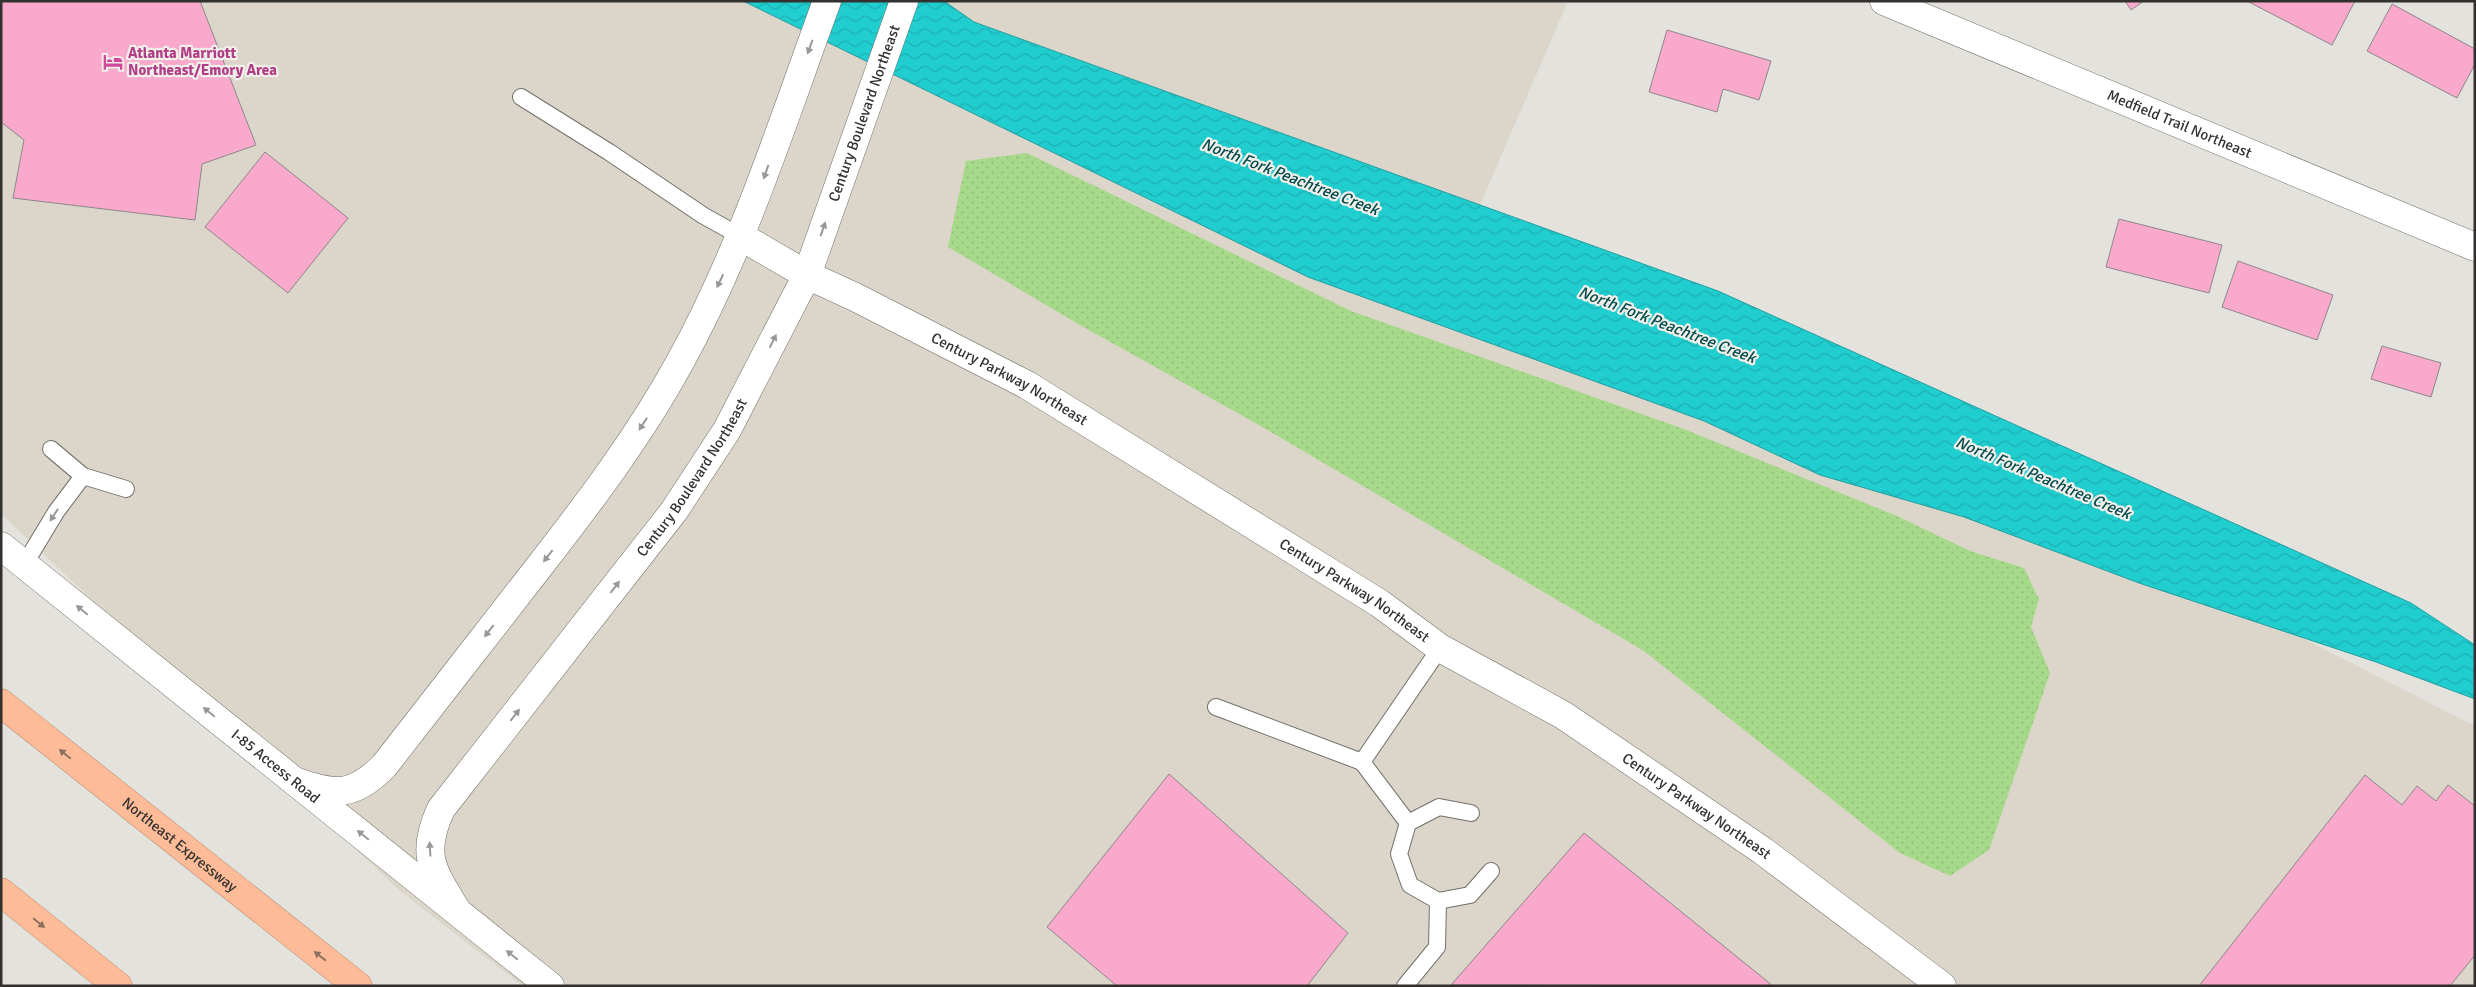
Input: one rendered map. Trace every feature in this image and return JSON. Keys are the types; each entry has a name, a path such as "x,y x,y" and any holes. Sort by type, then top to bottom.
{"highway":[{"name":"Northeast Expressway","path":"1,703 358,986"},
{"path":"1,892 118,986"}],"street":[{"path":"297,782 328,792 344,792 369,781 384,766 587,505 622,455 680,363 703,319 754,206 827,1"},
{"name":"Century Boulevard Northeast","path":"456,909 439,882 430,860 429,842 432,827 441,809 674,511 695,480 747,392 807,275 904,1"},
{"name":"Medfield Trail Northeast","path":"1893,3 2475,247"},
{"name":"Century Parkway Northeast","path":"740,236 807,275 863,300 1028,386 1379,603 1440,648 1563,715 1763,851 1942,986"},
{"name":"I-85 Access Road","path":"1,546 550,986"}],"lane":[{"path":"521,97 609,152 704,216 740,236"},
{"path":"51,449 83,476 126,489"},
{"path":"24,565 56,512 83,476"},
{"path":"1362,762 1440,648"},
{"path":"1216,707 1362,762 1408,823"},
{"path":"1471,813 1438,807 1408,823 1399,854 1410,885 1438,901 1470,895 1491,871"},
{"path":"1405,986 1437,946 1438,901"}],"shaded area":[{"path":"1,1 1568,1 1475,217 2475,726 2475,986 523,986 400,891 1,514"}],"green space":[{"path":"1027,153 1351,311 1684,429 1897,516 1970,551 2024,568 2039,599 2031,627 2050,673 1989,850 1950,876 1900,853 1644,651 1259,425 1080,325 948,247 966,161"}],"water":[{"name":"North Fork Peachtree Creek","path":"743,1 944,1 974,22 1718,291 2411,603 2475,645 2475,699 2376,662 2139,583 1964,517 1820,475 1704,421 1308,277"}],"building":[{"name":"Atlanta Marriott Northeast/Emory Area","path":"1,1 200,1 256,145 202,164 195,220 13,198 24,140 1,122"},
{"path":"2125,1 2144,1 2131,10"},
{"path":"2247,1 2355,1 2332,45"},
{"path":"2392,4 2475,49 2475,64 2457,98 2367,51"},
{"path":"1667,30 1771,61 1759,100 1723,89 1717,112 1649,92"},
{"path":"265,152 348,218 288,293 205,227"},
{"path":"2119,219 2222,245 2209,293 2106,267"},
{"path":"2238,261 2333,295 2317,340 2222,307"},
{"path":"2382,346 2441,363 2431,397 2371,379"},
{"path":"1169,774 1348,933 1307,986 1117,986 1047,927"},
{"path":"2365,775 2402,805 2417,786 2436,801 2448,785 2475,806 2475,955 2450,986 2199,986"},
{"path":"1584,833 1773,986 1451,985"}],"place":[{"name":"Atlanta Marriott Northeast/Emory Area","path":"113,62"}]}
